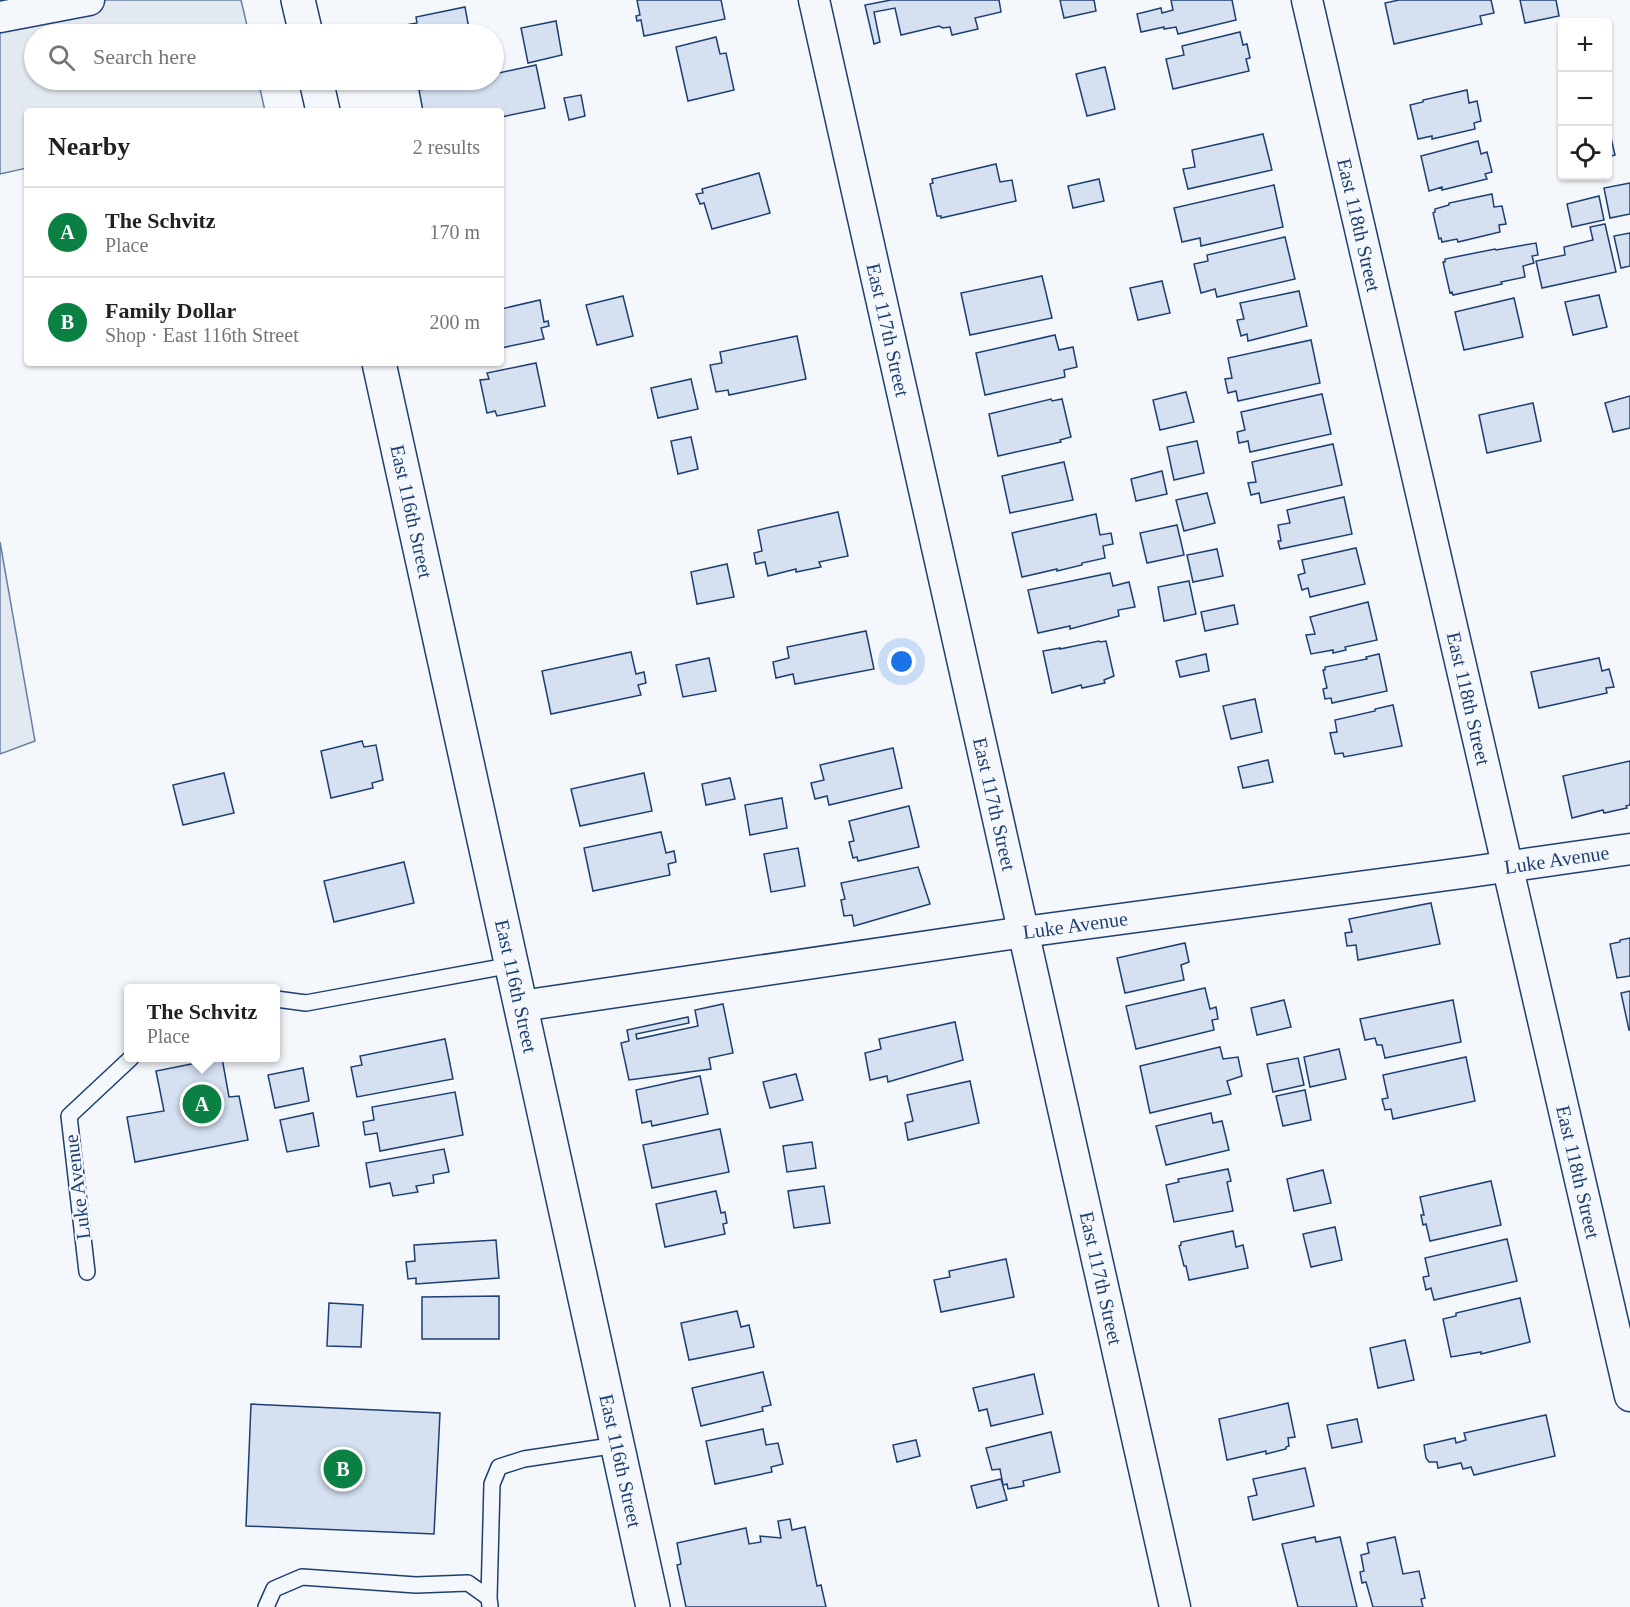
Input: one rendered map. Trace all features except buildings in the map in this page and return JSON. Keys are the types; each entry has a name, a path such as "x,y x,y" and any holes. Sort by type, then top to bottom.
{"main road":[{"path":"298,0 304,24"},
{"path":"318,90 322,108"},
{"name":"East 116th Street","path":"380,366 653,1607"}],"street":[{"path":"0,17 89,0"},
{"name":"East 117th Street","path":"814,0 1175,1607"},
{"name":"East 118th Street","path":"1306,0 1630,1396"},
{"name":"Luke Avenue","path":"521,1006 1024,932 1630,849"}],"lane":[{"path":"280,1000 306,1003 512,965"},
{"name":"Luke Avenue","path":"87,1272 69,1116 127,1062"},
{"path":"490,1603 492,1484 499,1467 524,1459 618,1445"},
{"path":"266,1607 274,1589 302,1577 417,1585 468,1583 490,1603"}],"shaded area":[{"path":"0,0 241,0 247,24 24,24 24,90 260,90 264,108 24,108 24,169 0,174"},
{"path":"0,542 35,741 0,754"}],"place":[{"name":"The Schvitz","path":"202,1104"},
{"name":"Family Dollar","path":"343,1469"}]}
